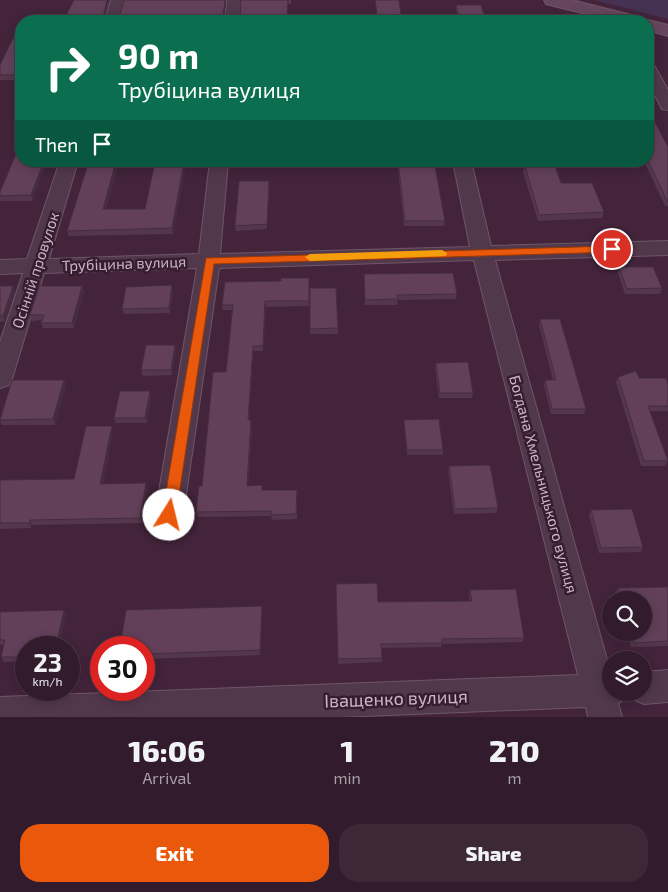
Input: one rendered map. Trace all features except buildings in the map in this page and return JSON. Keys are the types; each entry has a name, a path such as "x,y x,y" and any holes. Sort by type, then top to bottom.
{"street":[{"path":"114,15 118,0"},
{"path":"233,15 234,0"},
{"path":"552,0 606,15"},
{"path":"654,27 668,31"},
{"path":"654,79 668,105"},
{"name":"Осінній провулок","path":"0,379 67,167"},
{"path":"169,515 209,261 217,167"},
{"name":"Богдана Хмельницького вулиця","path":"463,167 482,252 602,688"},
{"name":"Трубіцина вулиця","path":"0,267 668,248"},
{"path":"652,687 668,686"},
{"name":"Іващенко вулиця","path":"0,714 602,699"}],"shaded area":[{"path":"594,0 668,0 668,19"}],"slow traffic":[{"path":"310,257 442,253"}],"route":[{"path":"169,515 209,261 612,249"}]}
